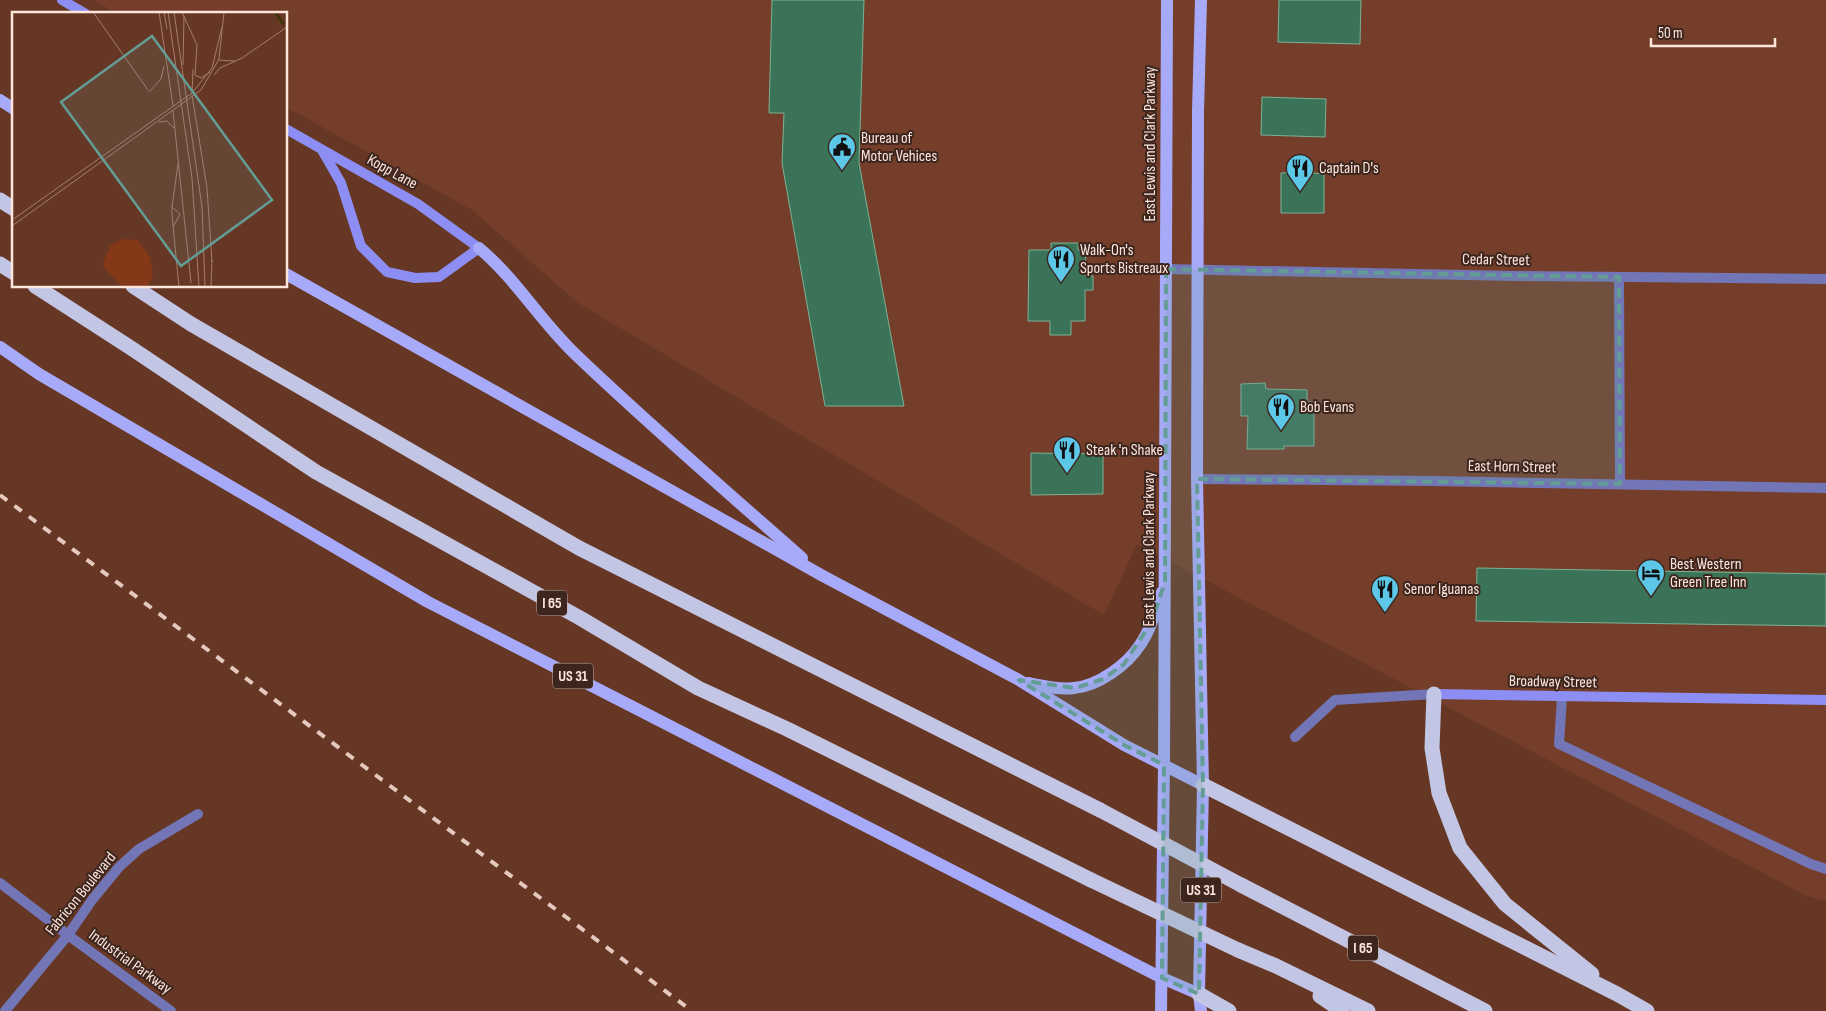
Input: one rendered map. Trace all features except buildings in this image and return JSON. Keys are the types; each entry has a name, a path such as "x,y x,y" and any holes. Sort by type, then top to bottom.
{"highway":[{"path":"0,200 12,208"},
{"path":"0,264 12,272"},
{"name":"I 65","path":"38,288 132,348 316,472 580,618 698,688 787,729 1091,880 1368,1011"},
{"name":"I 65","path":"136,288 199,329 579,548 1100,810 1485,1011"},
{"path":"1434,694 1432,748 1439,793 1460,848 1505,904 1617,994"},
{"path":"1203,785 1617,994 1647,1011"},
{"path":"1354,943 1497,1011"},
{"path":"1276,966 1342,1011"},
{"path":"1199,994 1229,1011"}],"main road":[{"name":"East Lewis and Clark Parkway","path":"1162,1011 1167,0"},
{"path":"288,275 823,576 1019,680 1124,745 1203,785 1197,479 1198,112 1201,0"},
{"path":"0,100 12,108"},
{"path":"479,248 496,262 571,351 823,576"},
{"name":"US 31","path":"0,348 38,374 428,602 1162,978"},
{"path":"1019,680 1045,686 1075,688 1102,679 1124,664 1140,645 1151,623 1165,582"},
{"name":"US 31","path":"1201,1011 1199,994 1203,785"},
{"path":"1162,978 1199,994"}],"street":[{"path":"62,0 83,12"},
{"name":"Kopp Lane","path":"288,130 418,204 479,248"},
{"path":"322,150 341,183 361,246 387,272 415,278 439,277 479,248"},
{"name":"Cedar Street","path":"1166,268 1826,280"},
{"path":"1619,277 1620,484"},
{"name":"East Horn Street","path":"1197,479 1826,488"},
{"name":"Broadway Street","path":"1295,737 1334,700 1434,694 1826,700"},
{"path":"1562,697 1559,744 1826,870"},
{"name":"Fabricon Boulevard","path":"5,1011 68,936 92,900 119,867 140,849 198,814"},
{"name":"Industrial Parkway","path":"0,883 68,936 171,1011"}],"highlighted area":[{"path":"1166,269 1619,277 1620,484 1197,479 1203,785 1199,994 1162,978 1164,765 1124,745 1019,680 1075,688 1103,679 1124,664 1151,623 1165,582"}],"shaded area":[{"path":"93,0 1826,0 1826,901 1807,896 1137,544 1104,615 578,303 472,210 288,108 288,12 114,12"}],"railway":[{"path":"0,495 692,1011"}],"place":[{"name":"Bureau of Motor Vehices","path":"842,171"},
{"name":"Captain D's","path":"1300,192"},
{"name":"Walk-On's Sports Bistreaux","path":"1061,283"},
{"name":"Bob Evans","path":"1281,431"},
{"name":"Steak 'n Shake","path":"1067,474"},
{"name":"Best Western Green Tree Inn","path":"1651,597"},
{"name":"Senor Iguanas","path":"1385,613"}]}
